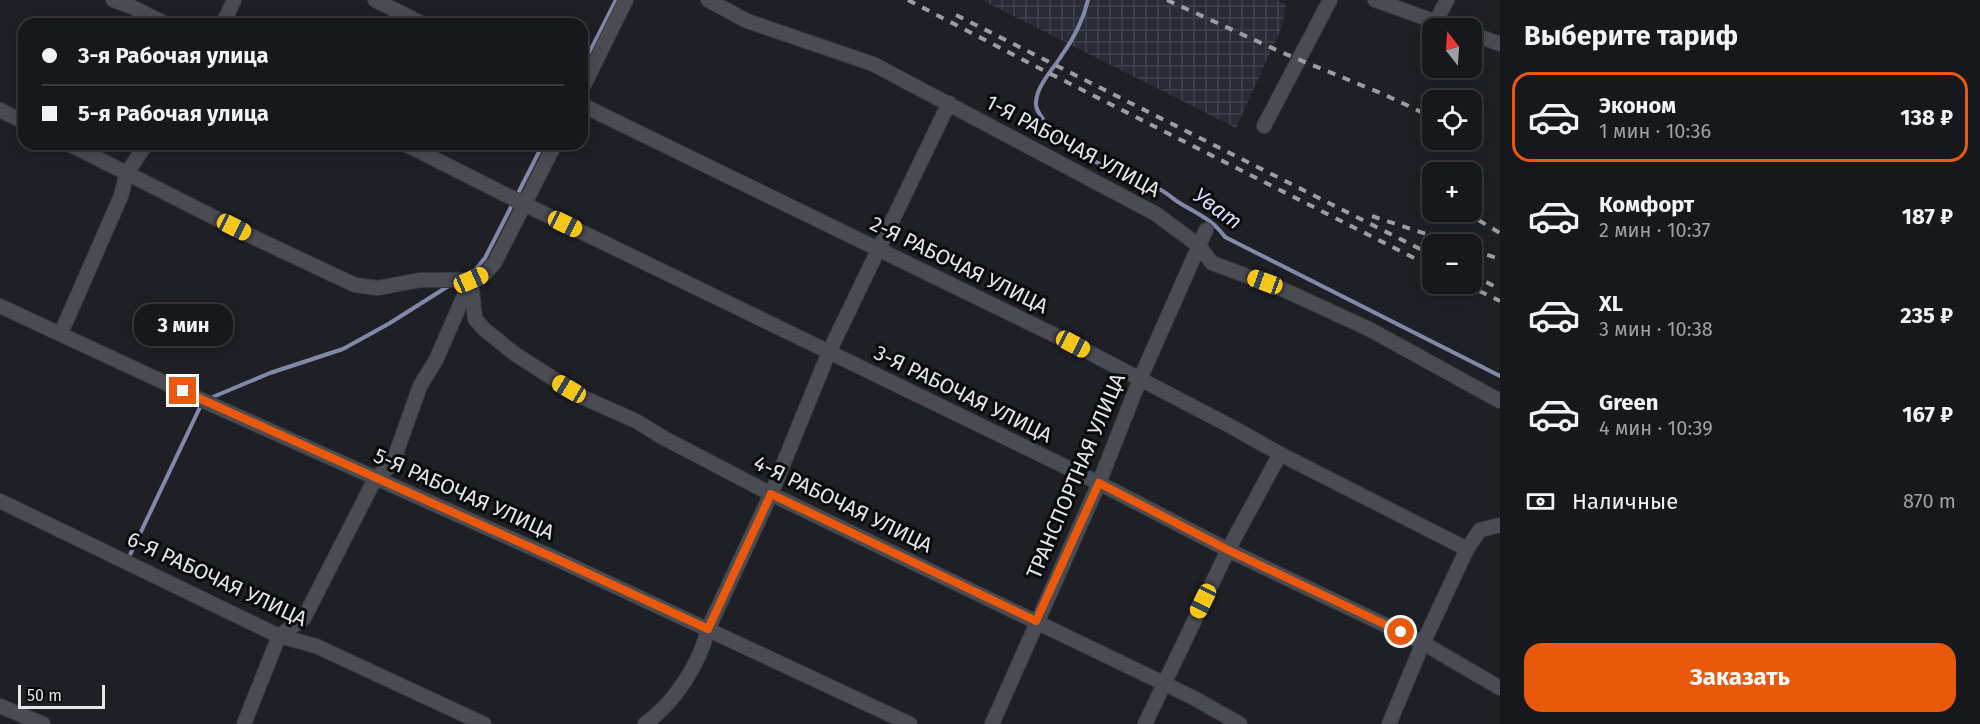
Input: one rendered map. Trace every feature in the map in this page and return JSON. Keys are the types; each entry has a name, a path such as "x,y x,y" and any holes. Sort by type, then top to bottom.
{"street":[{"path":"113,0 154,18"},
{"path":"226,18 234,0"},
{"path":"375,0 411,18"},
{"path":"588,78 626,0"},
{"name":"1-Я РАБОЧАЯ УЛИЦА","path":"708,0 747,21 873,64 1156,214 1198,245 1212,263 1282,288 1369,329 1500,401"},
{"path":"1264,126 1330,0"},
{"path":"1375,0 1424,18"},
{"path":"1437,18 1447,0"},
{"path":"1482,38 1500,44"},
{"path":"645,724 653,718 680,686 704,646 708,629 771,494 830,352 949,103"},
{"name":"2-Я РАБОЧАЯ УЛИЦА","path":"588,108 880,249 1140,379 1280,454 1467,549"},
{"path":"0,110 18,119"},
{"path":"81,150 255,238 355,285 378,288 420,280 471,280 483,275 495,262 552,150"},
{"path":"61,333 121,196 127,173 142,150"},
{"name":"3-Я РАБОЧАЯ УЛИЦА","path":"417,150 1099,483 1228,550 1423,643 1500,688"},
{"name":"ТРАНСПОРТНАЯ УЛИЦА","path":"992,724 1099,483 1140,379 1206,230"},
{"path":"244,724 279,636 304,618 376,477 392,465 420,386 436,360 471,280"},
{"name":"4-Я РАБОЧАЯ УЛИЦА","path":"471,280 475,319 485,330 515,354 582,397 636,420 662,437 771,494 1165,684 1240,724"},
{"name":"5-Я РАБОЧАЯ УЛИЦА","path":"0,306 708,629 910,724"},
{"path":"1145,724 1228,550 1280,454"},
{"name":"6-Я РАБОЧАЯ УЛИЦА","path":"0,501 279,636 316,646 484,724"},
{"path":"1389,724 1423,643 1467,549 1480,530 1500,525"},
{"path":"0,706 43,724"}],"shaded area":[{"path":"982,0 1277,0 1286,4 1283,24 1236,128"}],"waterway":[{"path":"588,55 616,0"},
{"name":"Уват","path":"1088,0 1073,37 1045,78 1037,96 1037,110 1056,135 1068,146 1097,163 1164,192 1209,221 1225,237 1500,376"},
{"path":"466,275 475,270 485,258 540,150"},
{"path":"208,399 270,373 343,349 390,323 450,285"},
{"path":"129,557 202,403"}],"railway":[{"path":"908,0 1422,262"},
{"path":"1167,0 1422,112"},
{"path":"956,15 1422,250"},
{"path":"1372,216 1426,234"},
{"path":"1482,222 1500,233"},
{"path":"1482,253 1500,259"},
{"path":"1482,280 1500,289"},
{"path":"1482,292 1500,301"}],"route":[{"path":"183,391 708,629 771,494 1036,621 1099,483 1228,550 1401,632"}]}
